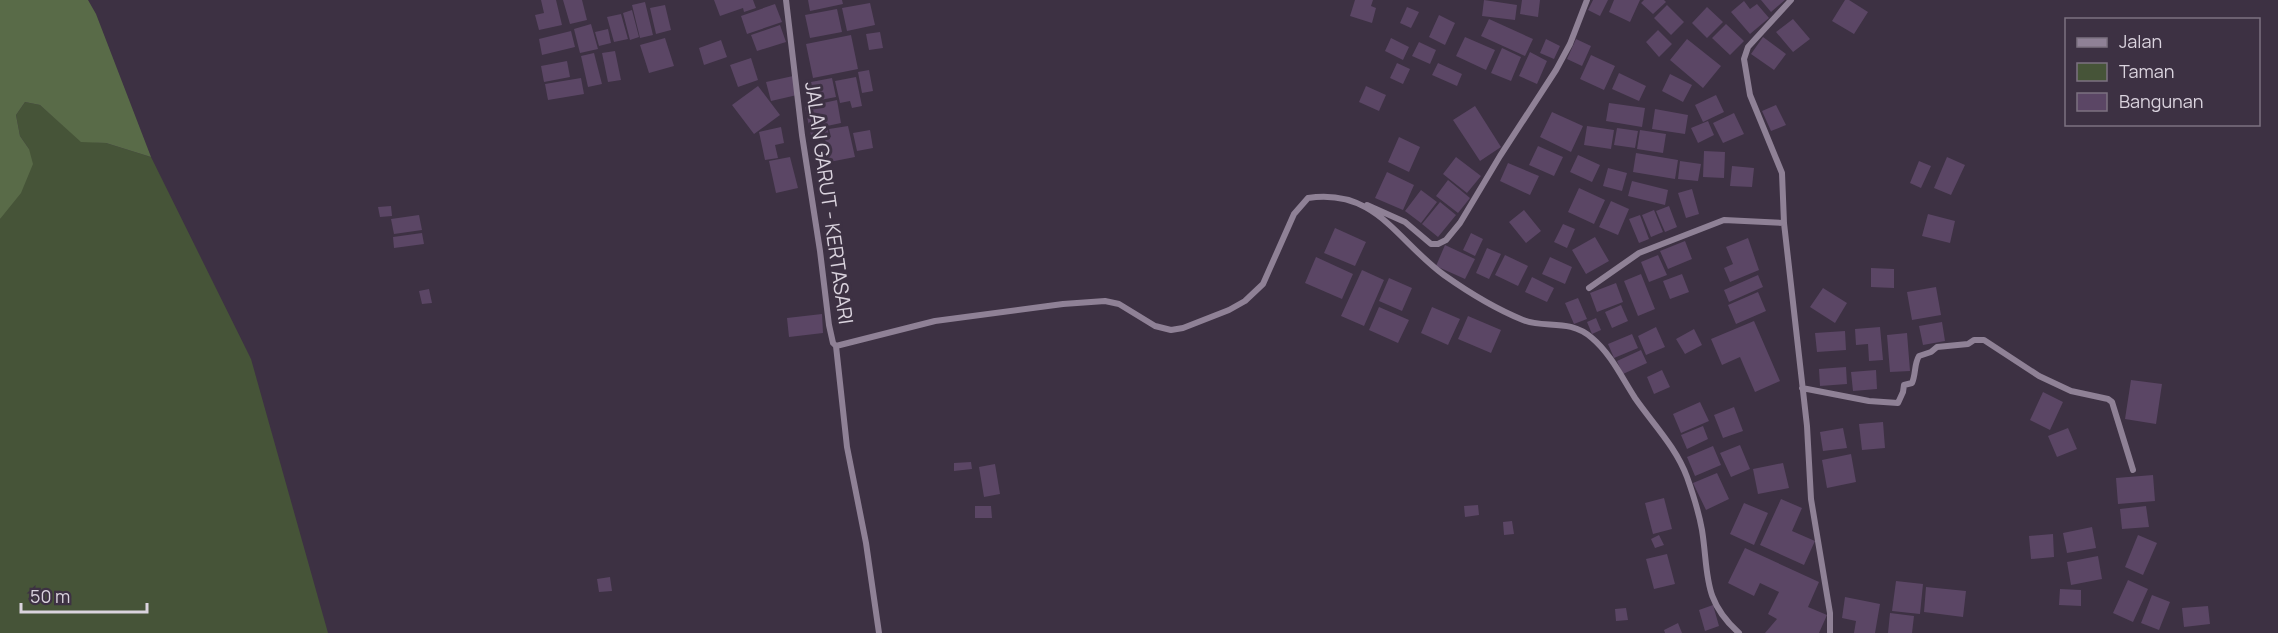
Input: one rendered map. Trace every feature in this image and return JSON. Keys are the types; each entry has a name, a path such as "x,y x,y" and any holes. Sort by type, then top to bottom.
{"street":[{"name":"JALAN GARUT - KERTASARI","path":"786,0 802,135 832,344 836,346 935,321 1063,304 1104,301 1128,308 1163,329 1183,328 1229,310 1257,291 1263,284 1294,214 1308,198 1331,196 1352,200 1382,218 1443,274 1477,296 1526,321 1574,328 1592,338 1607,355 1636,399 1669,441 1686,476 1702,529 1711,596 1724,620 1739,633"},
{"path":"1352,200 1405,222 1431,244 1438,244 1446,240 1460,223 1556,70 1570,44 1587,0"},
{"path":"1791,0 1748,47 1744,59 1750,95 1782,172 1784,223 1802,388 1811,499 1830,614 1830,633"},
{"path":"1588,288 1639,253 1724,220 1784,223"},
{"path":"1802,388 1869,401 1898,403 1904,385 1912,383 1915,362 1919,356 1937,347 1968,344 1974,340 1984,339 2039,376 2072,391 2101,397 2112,402 2133,470"},
{"path":"836,346 847,447 866,543 879,633"}],"green space":[{"path":"0,0 88,0 96,14 151,157 106,143 81,142 40,105 25,102 16,115 20,136 29,149 33,164 21,193 0,219"},
{"path":"25,102 40,105 81,141 106,143 151,157 251,359 328,633 0,633 0,219 29,149 20,136 16,115"}],"building":[{"path":"541,0 556,0 562,25 539,30 535,15 544,13"},
{"path":"563,0 582,0 587,20 570,24"},
{"path":"714,0 753,0 756,8 744,12 743,8 720,16"},
{"path":"808,0 842,0 843,4 810,11"},
{"path":"1355,0 1373,0 1371,6 1376,8 1372,23 1350,16"},
{"path":"1484,0 1517,5 1515,20 1482,16"},
{"path":"1522,0 1540,0 1538,17 1520,14"},
{"path":"1593,0 1608,0 1600,16 1588,10"},
{"path":"1614,0 1640,0 1630,22 1609,12"},
{"path":"1644,0 1664,0 1666,2 1653,14 1641,3"},
{"path":"1761,0 1785,0 1771,12"},
{"path":"1845,0 1849,0 1868,12 1854,34 1832,21"},
{"path":"1744,1 1750,9 1757,4 1769,18 1750,34 1731,12"},
{"path":"645,2 653,35 640,38 632,5"},
{"path":"870,3 875,25 847,31 842,8"},
{"path":"775,4 782,22 747,34 741,16"},
{"path":"665,5 671,30 656,34 650,8"},
{"path":"1667,5 1684,22 1671,35 1654,18"},
{"path":"1407,7 1419,12 1411,28 1400,23"},
{"path":"1707,7 1723,22 1707,38 1692,23"},
{"path":"837,9 842,32 810,38 805,15"},
{"path":"632,10 639,37 630,40 623,13"},
{"path":"621,14 628,39 614,42 607,17"},
{"path":"1439,15 1455,23 1445,45 1429,37"},
{"path":"1489,19 1533,39 1525,56 1481,36"},
{"path":"1793,19 1810,39 1793,52 1776,32"},
{"path":"591,24 598,49 580,53 574,29"},
{"path":"1726,24 1744,41 1730,55 1712,38"},
{"path":"780,25 786,42 757,51 751,35"},
{"path":"608,29 611,43 599,46 595,32"},
{"path":"1658,30 1672,44 1659,57 1646,42"},
{"path":"571,31 575,47 542,55 539,39"},
{"path":"880,32 883,48 869,50 866,34"},
{"path":"851,35 858,69 813,78 806,44"},
{"path":"1465,37 1495,50 1486,70 1456,56"},
{"path":"1763,37 1786,54 1774,70 1751,54"},
{"path":"665,38 674,66 649,73 640,45"},
{"path":"1391,38 1409,47 1403,60 1385,51"},
{"path":"1546,39 1560,46 1554,59 1540,53"},
{"path":"1576,39 1591,46 1582,66 1567,59"},
{"path":"1687,39 1721,66 1703,88 1670,60"},
{"path":"721,40 727,57 704,65 699,48"},
{"path":"1419,42 1436,50 1430,64 1412,56"},
{"path":"1502,48 1521,57 1511,81 1491,73"},
{"path":"615,51 621,80 608,82 602,53"},
{"path":"1530,52 1547,61 1537,84 1519,76"},
{"path":"594,53 602,84 588,87 581,56"},
{"path":"1591,55 1615,66 1604,90 1580,79"},
{"path":"751,58 758,80 738,87 730,65"},
{"path":"567,61 570,77 544,82 541,66"},
{"path":"1397,63 1410,69 1403,84 1390,78"},
{"path":"1438,63 1462,74 1457,86 1432,75"},
{"path":"869,70 873,91 862,93 858,72"},
{"path":"1619,73 1646,86 1639,101 1612,89"},
{"path":"1670,74 1692,85 1683,102 1662,91"},
{"path":"793,76 797,95 771,101 766,82"},
{"path":"856,77 862,106 852,108 850,101 840,103 835,81"},
{"path":"581,78 584,94 548,100 545,84"},
{"path":"832,78 836,97 815,101 811,82"},
{"path":"758,86 780,115 754,134 732,105"},
{"path":"1366,86 1386,95 1379,111 1359,102"},
{"path":"1716,95 1724,112 1703,122 1695,105"},
{"path":"837,100 841,123 827,126 829,137 812,140 805,107"},
{"path":"1609,103 1645,108 1642,127 1606,121"},
{"path":"1776,105 1786,125 1771,131 1762,111"},
{"path":"1475,106 1501,147 1480,161 1453,120"},
{"path":"1655,109 1688,115 1685,134 1652,129"},
{"path":"1552,112 1583,126 1571,152 1540,137"},
{"path":"1734,113 1744,134 1723,143 1713,123"},
{"path":"1708,121 1714,135 1698,143 1691,128"},
{"path":"848,126 855,157 819,164 816,151 827,148 825,139 831,137 829,129"},
{"path":"1587,126 1614,130 1611,149 1584,145"},
{"path":"781,127 784,143 775,145 778,158 765,160 759,132"},
{"path":"1617,128 1638,131 1635,148 1614,145"},
{"path":"870,130 873,148 857,151 853,133"},
{"path":"1640,130 1666,134 1663,153 1637,149"},
{"path":"1399,137 1420,147 1409,172 1388,162"},
{"path":"1538,146 1563,157 1554,176 1529,165"},
{"path":"1704,151 1725,152 1724,178 1703,177"},
{"path":"1636,153 1678,160 1675,179 1633,172"},
{"path":"1578,155 1600,165 1592,182 1570,172"},
{"path":"790,157 798,188 776,193 769,161"},
{"path":"1456,157 1481,176 1467,193 1443,174"},
{"path":"1947,157 1965,165 1951,195 1934,188"},
{"path":"1680,161 1701,164 1698,181 1678,179"},
{"path":"1919,161 1931,166 1921,188 1910,183"},
{"path":"1508,163 1539,176 1530,195 1500,181"},
{"path":"1732,166 1754,168 1752,187 1730,186"},
{"path":"1608,168 1627,173 1622,191 1603,186"},
{"path":"1387,172 1414,185 1403,210 1375,198"},
{"path":"1448,180 1470,198 1458,213 1436,196"},
{"path":"1632,181 1668,190 1665,205 1628,196"},
{"path":"1579,188 1605,200 1594,224 1568,212"},
{"path":"1692,189 1699,214 1686,218 1678,193"},
{"path":"1421,190 1437,202 1421,223 1405,211"},
{"path":"1611,201 1629,209 1618,235 1599,227"},
{"path":"1440,202 1456,215 1438,237 1422,224"},
{"path":"391,206 392,216 380,217 378,207"},
{"path":"1669,206 1677,227 1665,232 1656,211"},
{"path":"1524,210 1541,231 1526,243 1509,222"},
{"path":"1654,210 1663,232 1651,237 1642,215"},
{"path":"1928,214 1955,221 1950,243 1922,236"},
{"path":"419,215 422,230 394,234 391,219"},
{"path":"1640,215 1649,239 1639,243 1629,219"},
{"path":"1563,224 1575,229 1567,248 1554,242"},
{"path":"1335,228 1366,242 1355,266 1324,253"},
{"path":"422,233 424,244 394,248 393,237"},
{"path":"1471,233 1483,239 1475,256 1463,250"},
{"path":"1595,237 1609,261 1586,274 1572,250"},
{"path":"1748,238 1759,270 1730,282 1724,268 1733,264 1726,247"},
{"path":"1685,241 1692,259 1668,269 1660,251"},
{"path":"1445,245 1475,259 1465,279 1436,266"},
{"path":"1487,248 1501,254 1489,279 1476,273"},
{"path":"1505,255 1528,266 1518,286 1495,275"},
{"path":"1658,255 1667,275 1649,282 1641,262"},
{"path":"1316,257 1353,274 1342,299 1305,283"},
{"path":"1550,257 1572,267 1565,284 1542,274"},
{"path":"1871,268 1894,269 1894,288 1871,287"},
{"path":"1362,270 1384,280 1364,326 1341,316"},
{"path":"1641,274 1655,309 1638,316 1624,281"},
{"path":"1682,274 1689,292 1670,299 1663,281"},
{"path":"1758,275 1763,287 1729,302 1724,290"},
{"path":"1532,277 1554,288 1547,302 1525,292"},
{"path":"1389,278 1412,288 1402,311 1379,301"},
{"path":"1616,283 1623,302 1597,312 1590,293"},
{"path":"1936,287 1941,315 1912,320 1907,292"},
{"path":"1823,288 1847,303 1835,323 1810,307"},
{"path":"429,289 432,303 422,304 419,291"},
{"path":"1758,292 1766,311 1736,324 1728,305"},
{"path":"1578,298 1587,319 1574,324 1565,303"},
{"path":"1621,305 1628,321 1612,328 1605,312"},
{"path":"1379,307 1409,320 1398,343 1369,330"},
{"path":"1432,307 1460,319 1448,345 1421,333"},
{"path":"822,314 823,333 789,337 787,318"},
{"path":"1468,316 1501,330 1491,353 1458,339"},
{"path":"1596,318 1601,330 1592,334 1587,322"},
{"path":"1754,321 1780,381 1755,392 1740,357 1722,365 1711,339"},
{"path":"1942,322 1945,341 1923,345 1919,326"},
{"path":"1656,327 1665,347 1646,355 1638,336"},
{"path":"1880,327 1883,360 1869,361 1868,344 1856,345 1855,329"},
{"path":"1694,329 1702,345 1685,354 1676,339"},
{"path":"1845,331 1846,350 1817,352 1815,333"},
{"path":"1907,333 1910,371 1890,372 1887,335"},
{"path":"1632,334 1638,348 1614,358 1608,344"},
{"path":"1641,350 1647,363 1623,374 1617,361"},
{"path":"1846,367 1847,384 1820,386 1819,369"},
{"path":"1662,370 1670,387 1654,394 1647,377"},
{"path":"1876,370 1877,389 1853,391 1851,372"},
{"path":"2131,380 2162,384 2156,424 2125,419"},
{"path":"2043,392 2063,402 2050,430 2030,420"},
{"path":"1700,402 1709,421 1681,433 1673,414"},
{"path":"1734,407 1743,431 1723,438 1714,415"},
{"path":"1883,422 1885,448 1862,450 1859,424"},
{"path":"1703,426 1708,439 1687,449 1681,435"},
{"path":"1843,428 1847,448 1823,451 1820,432"},
{"path":"2068,428 2077,449 2057,457 2048,436"},
{"path":"1740,445 1750,469 1731,477 1720,453"},
{"path":"1713,446 1721,465 1695,476 1687,457"},
{"path":"1851,454 1856,482 1827,488 1822,460"},
{"path":"971,462 972,469 954,471 954,463"},
{"path":"1783,463 1789,488 1758,494 1753,469"},
{"path":"995,464 1000,494 984,497 979,467"},
{"path":"1717,473 1729,499 1706,510 1693,483"},
{"path":"2153,475 2155,501 2118,504 2116,478"},
{"path":"1664,498 1672,529 1653,534 1645,503"},
{"path":"1781,499 1802,508 1792,531 1815,541 1804,565 1760,545"},
{"path":"1744,503 1768,513 1754,545 1730,534"},
{"path":"1478,505 1479,515 1465,517 1464,506"},
{"path":"975,506 991,506 992,518 975,518"},
{"path":"2146,506 2149,527 2122,529 2120,509"},
{"path":"1512,521 1514,534 1504,535 1503,522"},
{"path":"2092,527 2096,548 2067,553 2063,533"},
{"path":"2053,534 2054,557 2031,559 2029,536"},
{"path":"1659,535 1664,545 1655,548 1651,539"},
{"path":"2138,535 2157,543 2143,575 2125,567"},
{"path":"1745,548 1819,582 1808,607 1827,615 1819,633 1765,633 1777,619 1768,614 1779,592 1760,583 1754,596 1728,583"},
{"path":"1667,554 1675,584 1654,589 1646,559"},
{"path":"2098,556 2102,579 2071,585 2067,562"},
{"path":"610,577 612,591 599,592 597,579"},
{"path":"2128,580 2148,589 2133,622 2113,613"},
{"path":"1896,581 1923,584 1920,614 1892,611"},
{"path":"1926,587 1966,591 1963,617 1924,612"},
{"path":"2060,589 2081,590 2081,606 2059,605"},
{"path":"2152,595 2170,602 2159,630 2141,623"},
{"path":"1845,597 1880,604 1875,633 1854,633 1856,621 1842,618"},
{"path":"1713,605 1719,626 1705,631 1699,610"},
{"path":"2208,606 2210,624 2184,627 2182,608"},
{"path":"1626,608 1628,620 1616,621 1615,609"},
{"path":"1890,613 1914,616 1912,633 1888,633"},
{"path":"1678,623 1682,633 1665,633 1664,630"}]}
